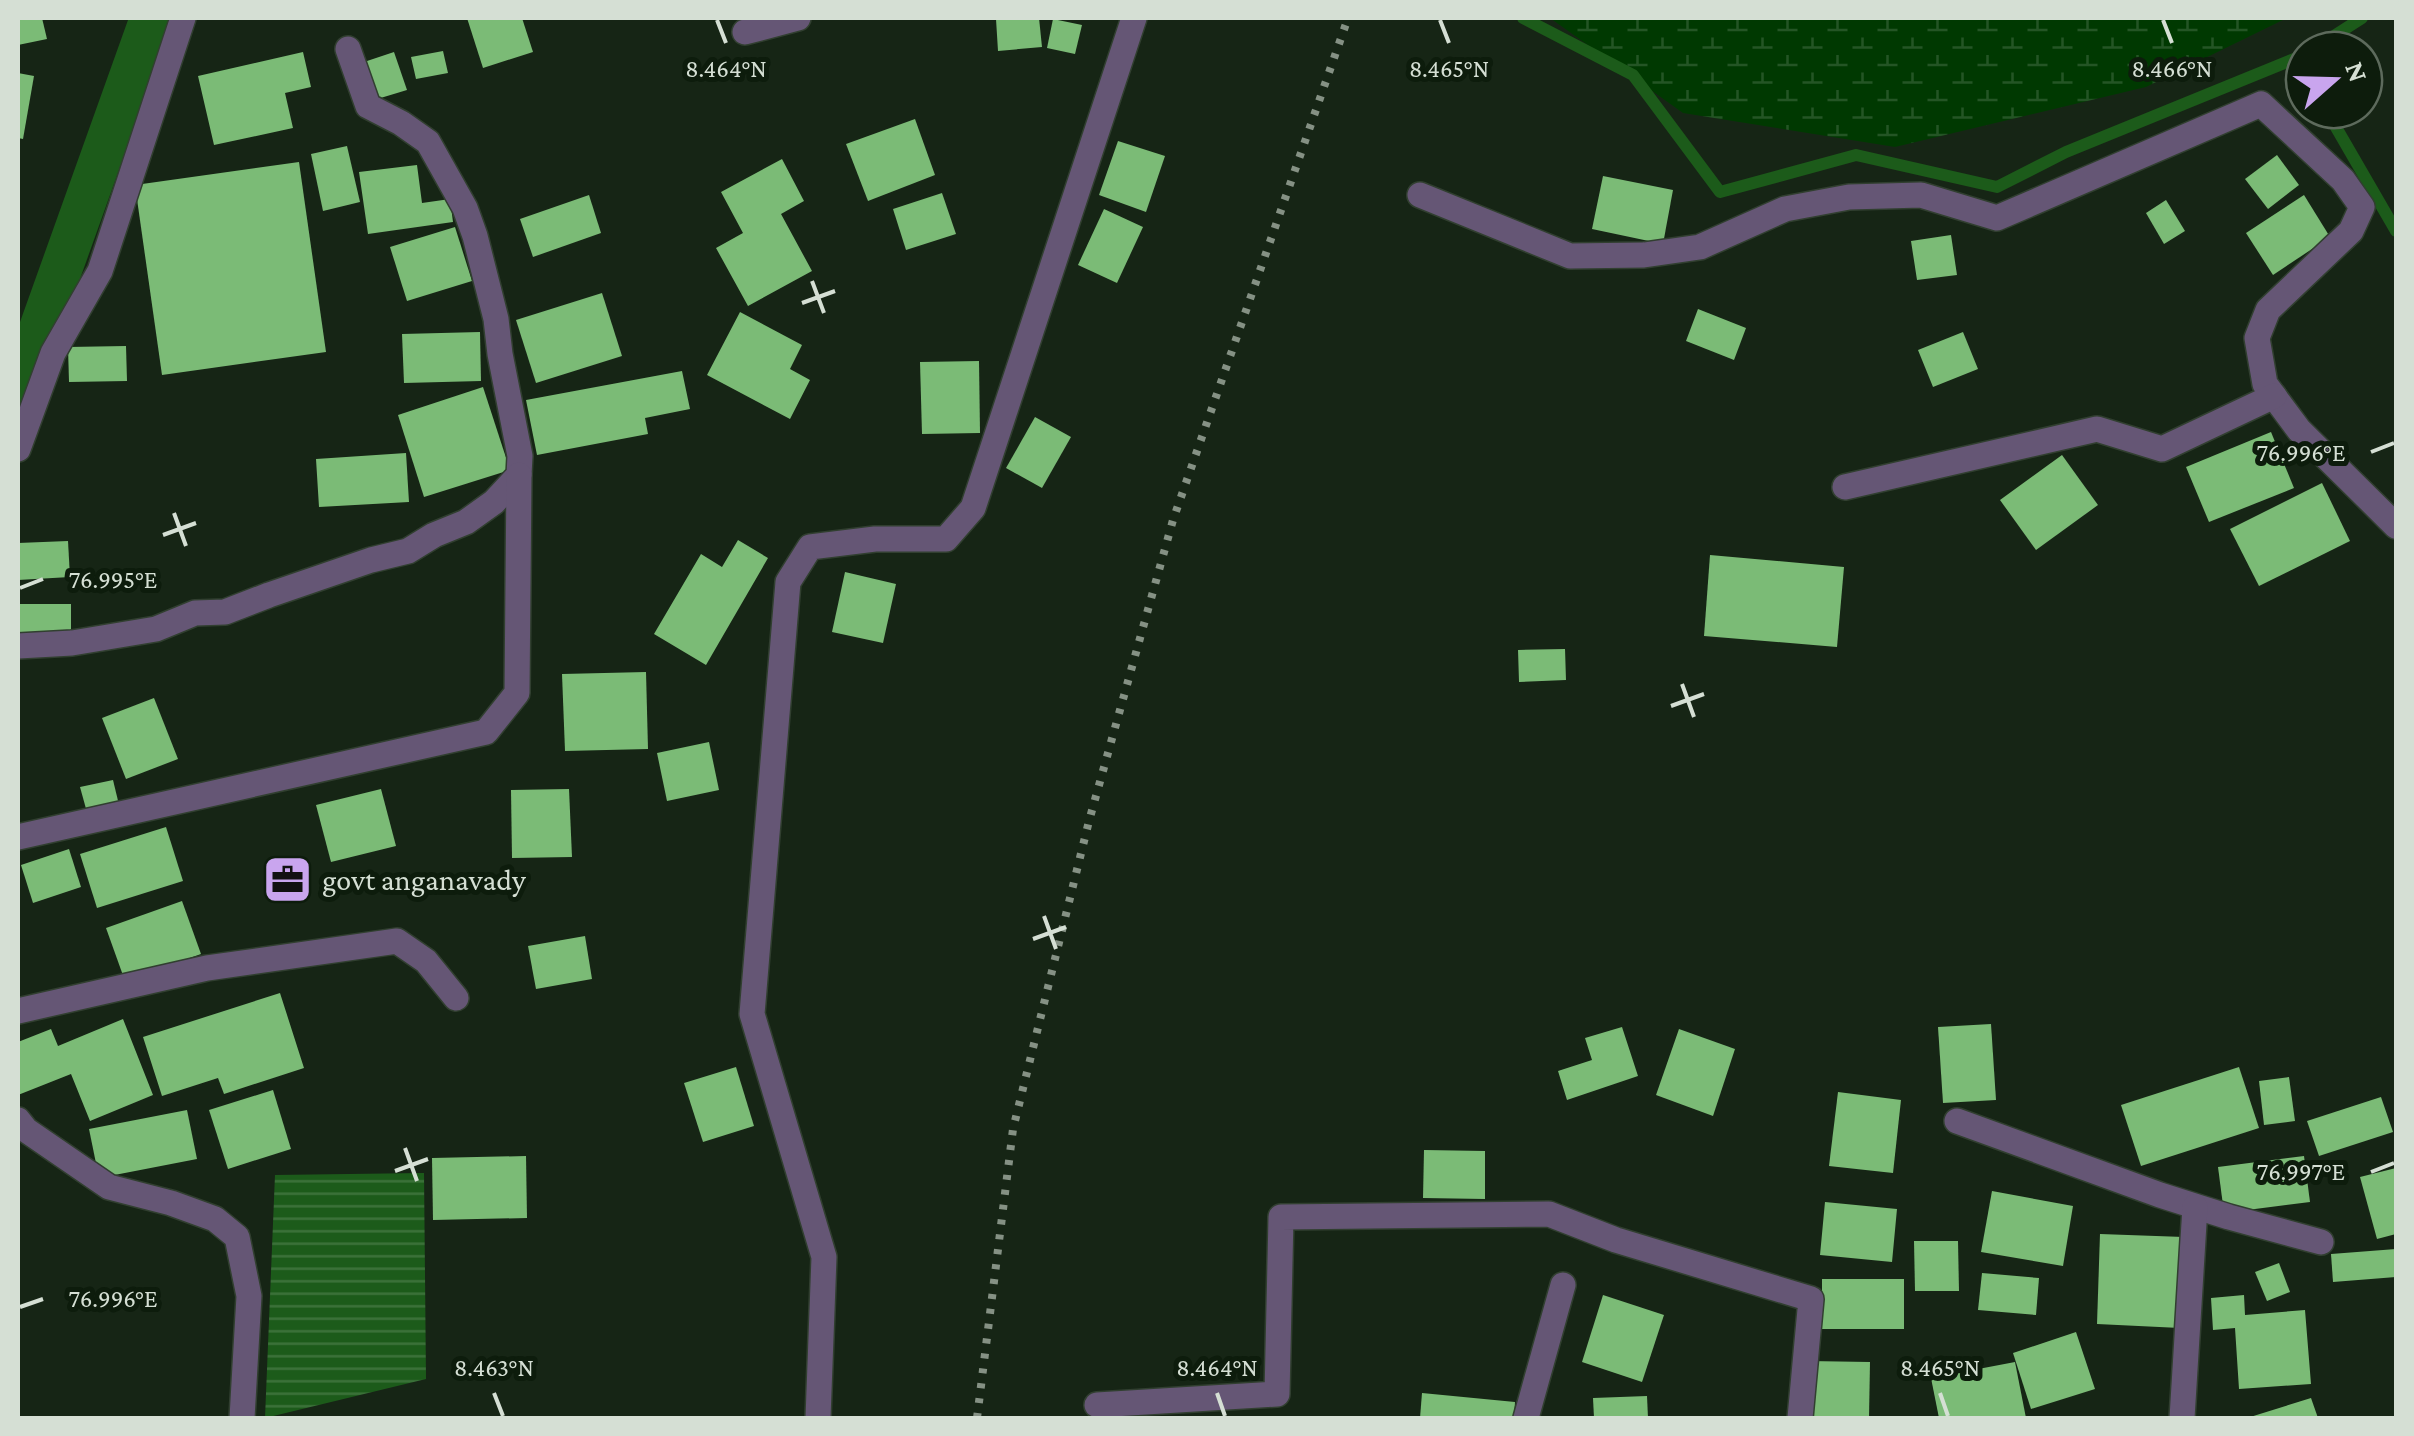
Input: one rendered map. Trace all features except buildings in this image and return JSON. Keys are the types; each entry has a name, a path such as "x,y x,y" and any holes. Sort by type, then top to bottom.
{"street":[{"path":"18,449 52,352 100,271 183,18"},
{"path":"745,32 798,18"},
{"path":"818,1418 824,1257 752,1014 788,582 810,548 874,539 946,539 973,508 1134,18"},
{"path":"18,837 486,732 517,693 520,456 492,302 465,208 428,142 368,106 348,49"},
{"path":"1420,196 1570,256 1644,255 1700,247 1785,209 1849,198 1920,195 1997,218 2261,104 2343,180 2362,208 2351,230 2268,310 2257,338 2266,384 2299,430 2396,526"},
{"path":"1845,487 2097,429 2162,448 2274,396"},
{"path":"18,646 72,643 156,629 195,613 225,612 408,550 466,522 494,502 519,475"},
{"path":"18,1011 207,968 397,940 426,961 456,998"},
{"path":"18,1120 26,1130 109,1187 216,1219 237,1237 248,1296 235,1416"},
{"path":"1958,1121 2195,1206 2321,1242"},
{"path":"2182,1418 2195,1206"},
{"path":"1097,1405 1278,1394 1281,1218 1549,1214 1616,1240 1811,1299 1800,1418"},
{"path":"1526,1418 1563,1285"}],"green space":[{"path":"1550,18 2287,18 2146,87 1895,147 1683,113"}],"shaded area":[{"path":"424,1173 426,1379 265,1418 275,1175"}],"waterway":[{"path":"18,390 151,18"},
{"path":"1523,18 1633,75 1720,192 1856,155 1997,187 2066,152 2284,63"},
{"path":"2343,30 2362,18"},
{"path":"2338,130 2396,231"}],"railway":[{"path":"977,1418 1013,1129 1089,821 1173,520 1348,18"}],"place":[{"name":"govt anganavady","path":"287,880"}]}
